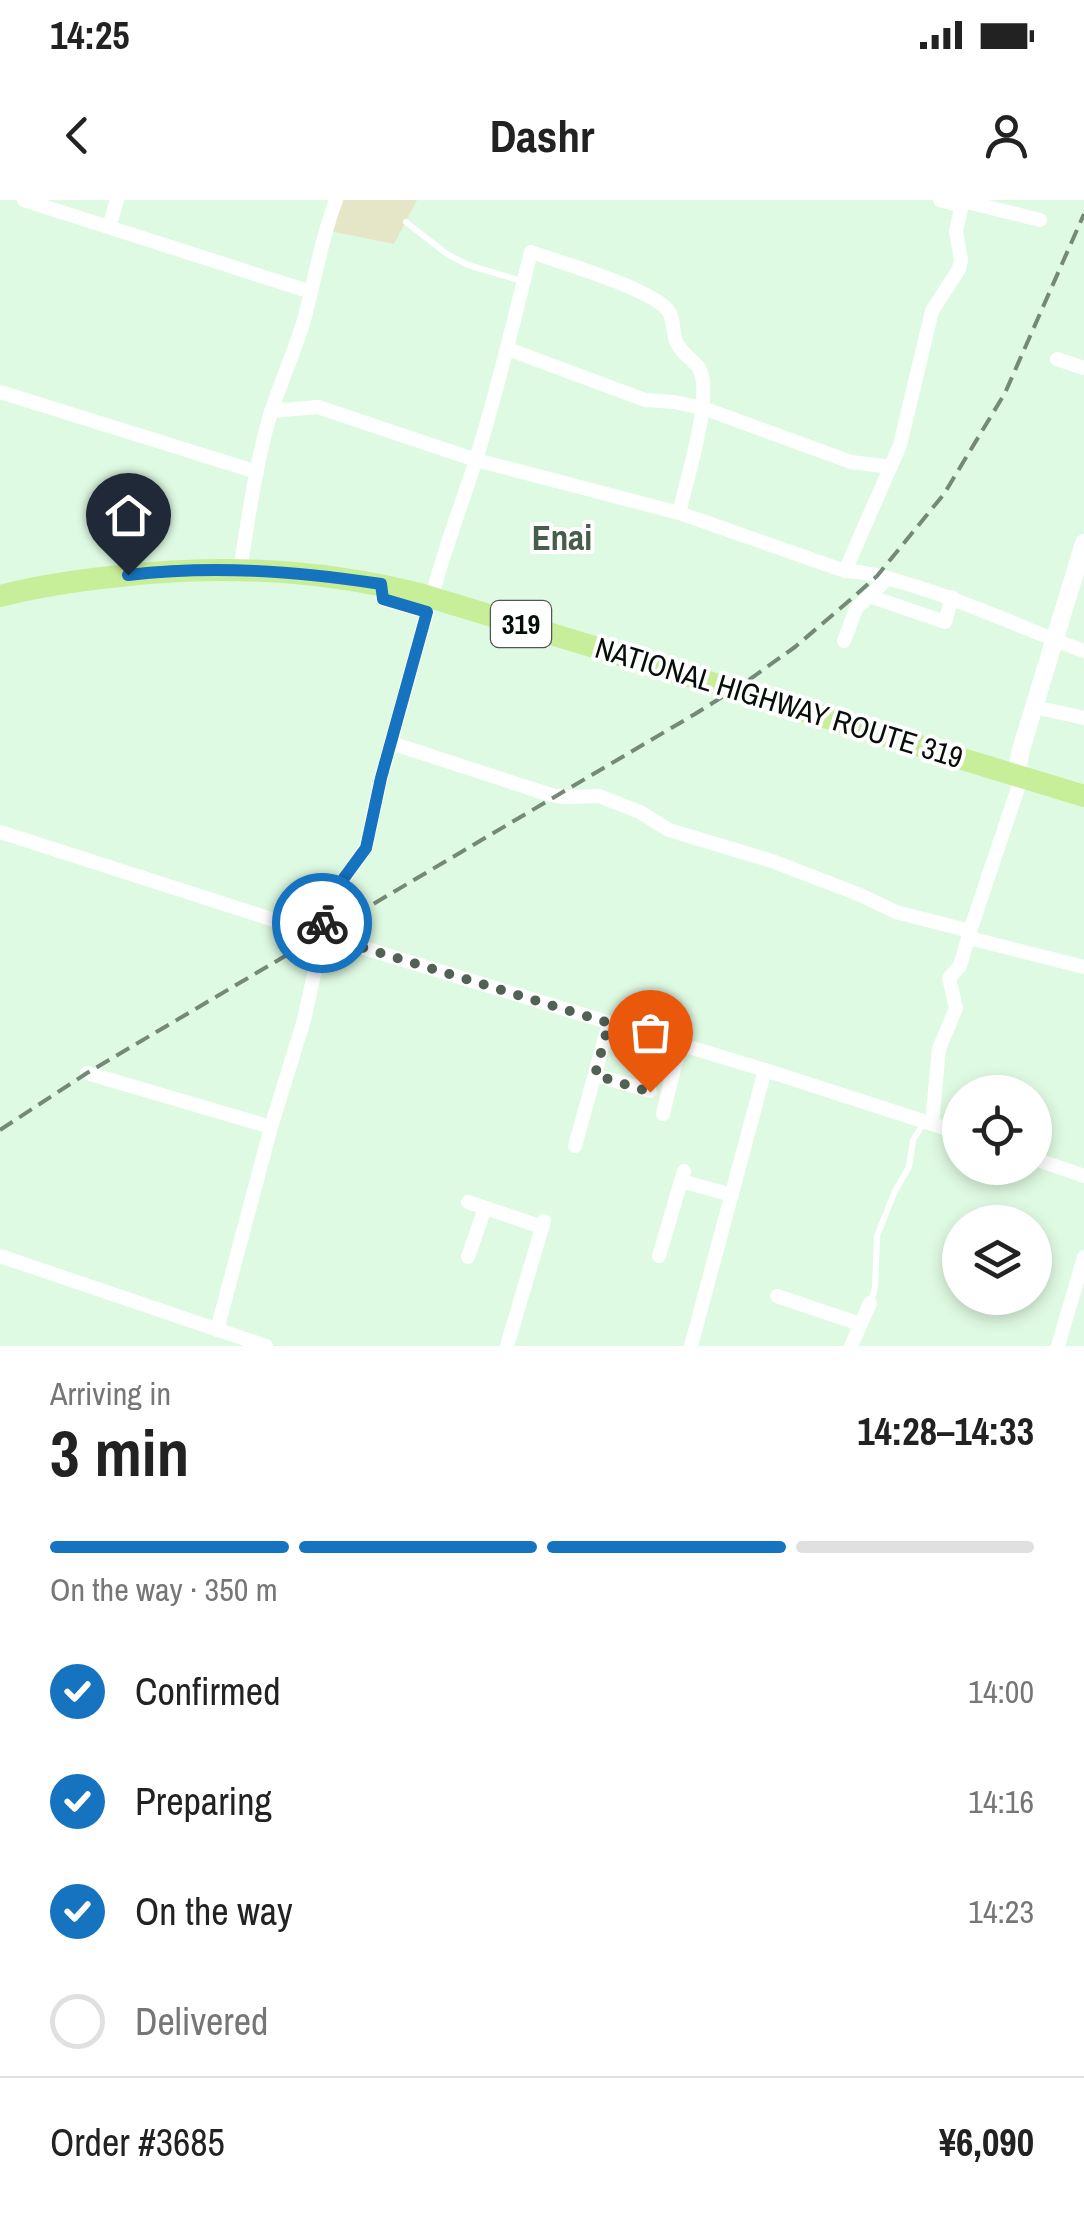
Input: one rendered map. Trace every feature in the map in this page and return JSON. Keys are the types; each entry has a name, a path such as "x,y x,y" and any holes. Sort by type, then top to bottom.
{"highway":[{"name":"NATIONAL HIGHWAY ROUTE 319","path":"0,596 56,584 174,570 240,569 381,584 1084,796"}],"street":[{"path":"24,200 311,292"},
{"path":"110,227 117,200"},
{"path":"240,569 271,411 303,324 325,229 336,200"},
{"path":"940,200 1040,220"},
{"path":"845,571 900,446 932,311 959,269 956,231 962,202"},
{"path":"434,590 508,349 531,252 636,290 668,310 675,342 702,376 704,408 679,513"},
{"path":"508,349 645,400 704,408 851,462 891,467"},
{"path":"1057,360 1084,368"},
{"path":"0,392 257,472"},
{"path":"271,411 318,406 476,460 679,513 845,571 888,578 952,598 1084,651"},
{"path":"928,1122 940,1049 956,1008 949,978 960,966 1018,788 1020,753 1084,544"},
{"path":"844,641 856,609 888,578"},
{"path":"309,931 329,919 344,878 366,848 427,612 383,599 381,584"},
{"path":"870,596 945,622 952,598"},
{"path":"1034,707 1084,718"},
{"path":"391,744 564,798 599,796 640,812 669,830 772,861 896,912 1084,967"},
{"path":"0,832 329,938 942,1126"},
{"path":"217,1330 304,1020 318,956 329,938"},
{"path":"575,1146 609,1023"},
{"path":"664,1114 680,1044"},
{"path":"691,1346 766,1070"},
{"path":"87,1073 271,1127"},
{"path":"595,1075 650,1092"},
{"path":"1052,1164 1084,1176"},
{"path":"659,1256 682,1176 732,1195"},
{"path":"468,1202 543,1224 507,1346"},
{"path":"468,1256 485,1208"},
{"path":"0,1256 266,1346"},
{"path":"1058,1346 1084,1257"},
{"path":"777,1296 860,1324"},
{"path":"851,1346 870,1302"}],"lane":[{"path":"406,222 447,254 524,281"},
{"path":"870,1302 875,1288 877,1236 909,1167 913,1140 928,1122"}],"green space":[{"path":"341,200 417,200 394,244 330,231"}],"railway":[{"path":"0,1130 87,1073 695,714 795,647 877,576 944,494 1005,393 1084,214"}],"way so far":[{"path":"322,923 309,931 609,1023 595,1075 650,1092"}],"district":[{"name":"Enai","path":"562,538"}],"route":[{"path":"128,575 214,568 328,576 381,584 383,599 427,612 366,848 344,878 329,919 322,923"}]}
